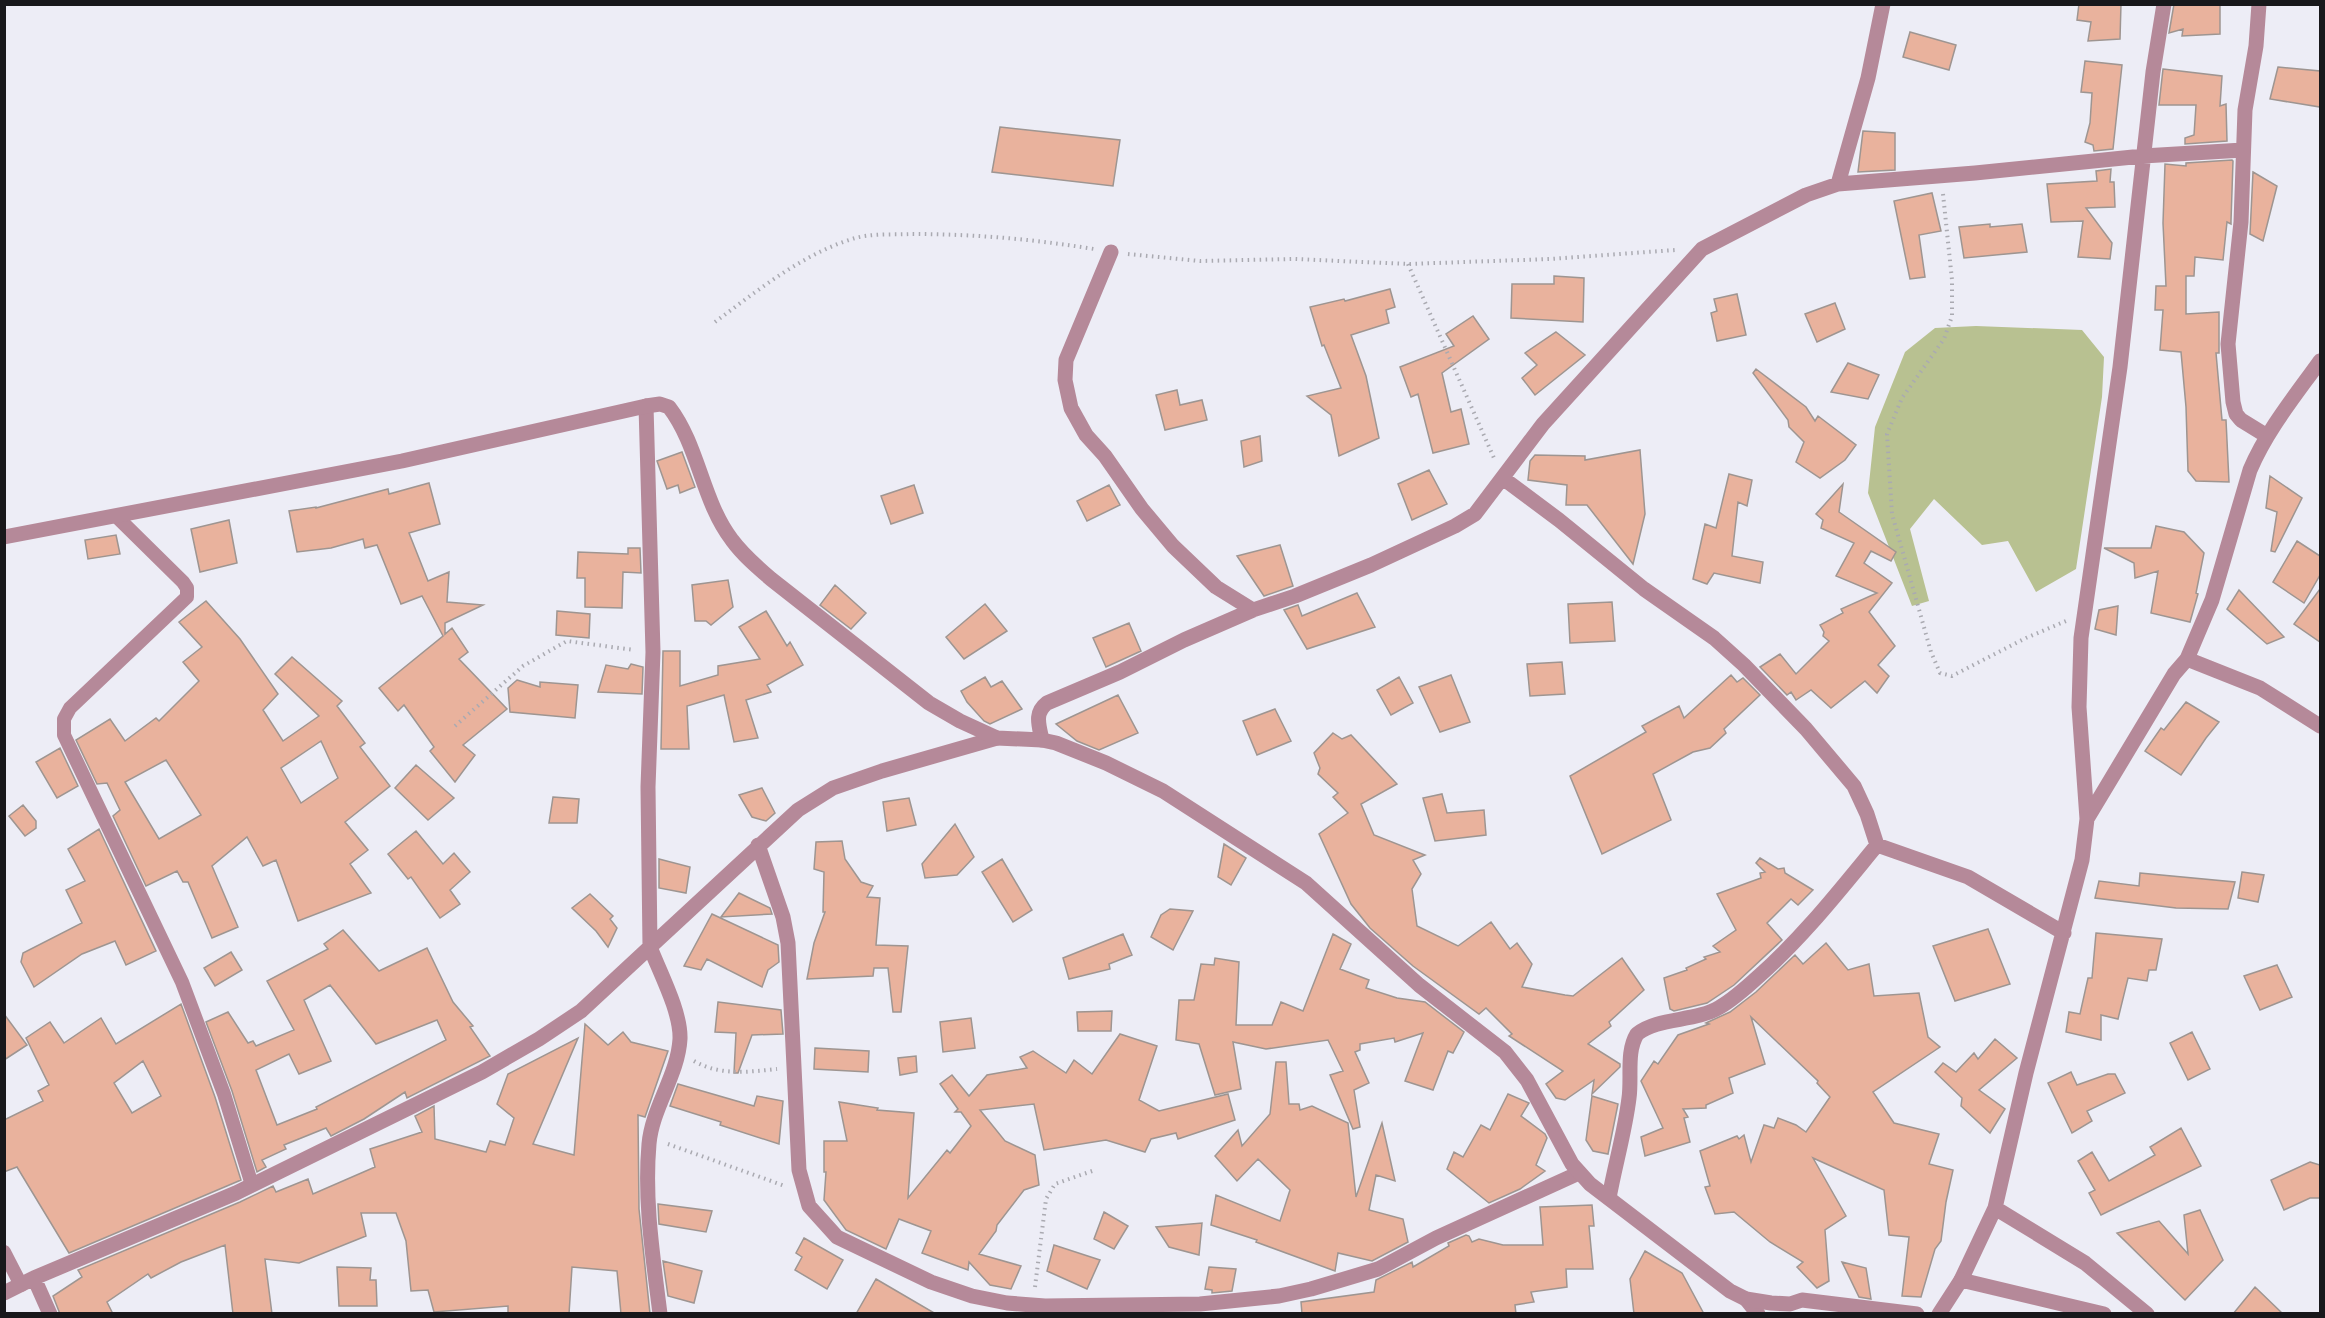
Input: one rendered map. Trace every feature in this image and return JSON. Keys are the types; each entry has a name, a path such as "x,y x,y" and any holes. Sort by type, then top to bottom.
{"street":[{"path":"1838,184 1868,78 1883,4"},
{"path":"1939,1314 1961,1280 1995,1208 2026,1073 2082,860 2087,819 2079,708 2079,670 2084,613 2120,367 2143,156 2164,4"},
{"path":"2259,4 2256,46 2245,110 2241,222 2229,323 2231,382 2236,414 2241,420 2267,436"},
{"path":"1042,740 1038,717 1041,708 1047,703 1253,610 1296,596 1371,565 1455,526 1475,514 1504,479 1543,424 1702,249 1778,208 1838,184 2143,156 2243,150"},
{"path":"1111,252 1066,360 1065,380 1071,408 1086,435 1105,456 1142,509 1173,546 1216,587 1253,610"},
{"path":"2087,819 2174,674 2187,660 2212,600 2250,470 2267,436 2320,361"},
{"path":"4,537 402,461 646,406 666,405 682,426 719,518 731,539 750,561 813,614 929,703 960,721 997,738"},
{"path":"646,406 653,652 648,787 650,947 676,1016 680,1034 678,1050 652,1125 647,1178 648,1214 660,1314"},
{"path":"1504,479 1644,589 1714,638 1744,664 1806,729 1854,786 1867,814 1877,845"},
{"path":"2187,660 2260,688 2320,726"},
{"path":"4,1293 27,1281 252,1185 482,1072 581,1011 798,810 833,788 882,771 997,738 1042,740 1056,743 1106,764 1163,791 1306,883 1419,985 1505,1052 1527,1080 1579,1173 1712,1279 1746,1299 1758,1314"},
{"path":"758,845 783,917 788,943 799,1170 805,1194 816,1215 837,1237 931,1282 972,1296 1007,1304 1200,1304 1279,1296 1378,1269 1436,1238 1579,1173"},
{"path":"1877,845 1968,877 2064,933"},
{"path":"1609,1198 1629,1096 1631,1052 1637,1034 1649,1027 1712,1012 1726,1004 1798,939 1877,845"},
{"path":"1995,1208 2085,1263 2147,1314"},
{"path":"1961,1280 2104,1314"},
{"path":"27,1281 50,1314"},
{"path":"1746,1299 1790,1304 1802,1300 1917,1314"}],"lane":[{"path":"117,517 183,582 187,588 187,597 70,708 64,719 64,735 182,982 224,1094 252,1185"},
{"path":"4,1252 27,1281"}],"path":[{"path":"1942,176 1952,280 1952,316 1944,339 1902,398 1887,434 1892,514 1931,652 1940,673 1952,676 2026,638 2084,613"},
{"path":"715,322 777,277 821,252 853,238 882,235 944,234 1032,239 1111,252 1200,261 1294,259 1408,264 1550,259 1702,249"},
{"path":"1408,264 1504,479"},
{"path":"455,726 524,666 567,641 653,652"},
{"path":"678,1050 709,1070 739,1072 793,1068"},
{"path":"650,1139 681,1147 805,1194"},
{"path":"1033,1305 1046,1199 1055,1184 1095,1170"}],"green space":[{"path":"1976,326 2082,330 2104,357 2102,397 2076,569 2036,592 2008,541 1982,545 1934,499 1910,529 1929,601 1912,606 1868,493 1875,427 1905,352 1935,328"}],"building":[{"path":"2079,4 2121,4 2120,39 2088,41 2091,22 2077,20"},
{"path":"2174,4 2220,4 2220,34 2182,36 2183,29 2169,33"},
{"path":"1910,32 1956,45 1949,70 1903,57"},
{"path":"2085,61 2122,65 2113,149 2094,151 2093,145 2085,142 2090,123 2092,93 2081,92"},
{"path":"2278,67 2320,71 2320,107 2270,99"},
{"path":"2163,69 2222,76 2220,106 2226,104 2227,141 2185,144 2185,138 2194,135 2196,105 2159,105"},
{"path":"1000,127 1120,140 1113,186 992,172"},
{"path":"1863,131 1895,133 1895,170 1858,172"},
{"path":"2232,160 2231,224 2227,222 2223,260 2195,257 2194,276 2186,276 2186,314 2219,312 2219,353 2216,353 2222,420 2226,420 2229,482 2196,481 2188,471 2181,352 2160,350 2163,310 2155,310 2156,286 2166,286 2163,223 2165,164 2186,166 2186,163"},
{"path":"2111,169 2110,182 2114,182 2115,207 2086,208 2112,243 2110,259 2078,257 2083,221 2051,222 2047,184 2097,181 2096,171"},
{"path":"2253,172 2277,186 2263,241 2250,234"},
{"path":"1932,193 1941,231 1919,235 1925,277 1910,279 1894,201"},
{"path":"1990,224 1990,227 2022,224 2027,252 1964,258 1959,227"},
{"path":"1554,276 1584,278 1583,322 1511,318 1512,284 1554,284"},
{"path":"1390,289 1395,307 1386,310 1389,323 1351,335 1366,376 1379,438 1339,456 1331,415 1307,396 1341,388 1324,345 1322,346 1310,307 1344,299 1345,301"},
{"path":"1737,294 1746,335 1717,341 1711,313 1717,311 1714,299"},
{"path":"1835,303 1845,329 1817,342 1805,314"},
{"path":"1473,316 1489,339 1442,373 1451,412 1461,409 1469,444 1433,453 1418,394 1411,397 1400,367 1454,346 1446,334"},
{"path":"1556,332 1585,355 1535,395 1522,378 1537,365 1525,353"},
{"path":"1848,363 1879,375 1868,399 1831,392"},
{"path":"1756,369 1806,407 1815,421 1818,416 1856,445 1845,460 1820,478 1796,462 1804,442 1789,427 1788,420 1753,373"},
{"path":"1177,390 1180,405 1202,400 1207,420 1165,430 1156,395"},
{"path":"1260,436 1262,461 1244,467 1241,441"},
{"path":"1640,450 1645,514 1633,564 1587,505 1566,505 1567,485 1528,480 1530,461 1535,455 1585,456 1585,460"},
{"path":"682,452 695,487 680,493 678,485 667,489 657,461"},
{"path":"1429,470 1447,504 1412,520 1398,484"},
{"path":"1729,474 1752,480 1747,506 1738,502 1732,556 1763,562 1760,583 1714,573 1707,584 1693,579 1705,524 1716,528"},
{"path":"2270,476 2302,498 2275,552 2271,551 2277,512 2266,508"},
{"path":"429,483 440,524 409,533 428,581 449,572 447,602 483,605 445,623 445,634 452,628 468,652 459,659 507,709 463,745 475,755 455,782 430,751 434,747 404,705 398,711 379,688 443,636 422,596 401,604 377,545 365,548 363,539 331,548 297,552 289,511 316,508 388,489 389,494"},
{"path":"1843,484 1839,512 1896,552 1891,561 1871,551 1864,563 1892,583 1869,612 1895,646 1878,665 1889,676 1877,693 1865,681 1831,708 1811,690 1796,700 1791,692 1787,695 1760,667 1780,654 1796,674 1829,641 1823,636 1824,632 1820,625 1843,613 1841,609 1877,593 1836,576 1854,543 1821,528 1823,520 1816,514"},
{"path":"914,485 923,513 891,524 881,496"},
{"path":"1109,485 1120,505 1087,521 1077,501"},
{"path":"229,520 237,563 200,572 191,529"},
{"path":"2156,526 2184,532 2204,553 2196,593 2198,594 2190,622 2151,613 2158,571 2135,578 2134,563 2104,548 2151,548"},
{"path":"116,535 120,554 88,559 85,540"},
{"path":"2297,541 2320,556 2320,575 2304,603 2273,582"},
{"path":"1280,545 1293,586 1264,596 1237,556"},
{"path":"628,548 640,548 641,573 623,572 622,608 585,607 585,578 577,578 578,552 628,554"},
{"path":"728,580 733,607 711,625 706,621 695,621 692,585"},
{"path":"835,585 866,613 851,629 820,605"},
{"path":"2320,589 2320,642 2294,624"},
{"path":"2239,590 2284,637 2267,644 2227,609"},
{"path":"1357,593 1375,627 1307,649 1284,610 1298,605 1302,616"},
{"path":"206,601 240,639 278,694 263,710 283,741 319,716 275,674 292,657 342,701 337,706 365,743 360,747 390,786 345,822 368,850 350,864 371,893 298,921 276,860 263,866 247,837 212,866 238,927 212,938 188,882 183,882 177,871 146,886 113,816 120,810 107,783 97,784 76,740 110,719 125,741 156,718 159,721 199,681 183,662 202,647 179,622","holes":["321,741 338,778 301,803 281,768","166,760 201,815 159,839 125,782"]},
{"path":"1612,602 1615,641 1570,643 1568,604"},
{"path":"985,604 1007,631 964,659 946,637"},
{"path":"2118,606 2116,635 2095,629 2099,610"},
{"path":"557,611 590,614 589,638 556,635"},
{"path":"766,611 787,646 790,642 803,665 767,685 771,692 746,700 758,738 734,742 724,695 687,706 689,749 661,749 663,651 680,651 680,686 718,675 718,666 760,659 739,627"},
{"path":"1129,623 1141,651 1106,667 1093,638"},
{"path":"1562,662 1565,694 1530,696 1527,664"},
{"path":"631,664 643,667 642,694 598,692 606,665 628,669"},
{"path":"1451,675 1470,722 1440,732 1419,687"},
{"path":"1731,675 1737,682 1743,678 1760,695 1724,729 1726,733 1710,748 1693,752 1653,774 1671,820 1602,854 1570,776 1646,732 1642,726 1679,706 1684,718"},
{"path":"985,677 991,687 1002,681 1022,709 990,724 984,721 967,702 961,691"},
{"path":"1399,677 1413,703 1391,715 1377,690"},
{"path":"517,680 540,687 540,682 578,685 575,718 510,712 508,688"},
{"path":"1118,695 1138,733 1099,750 1077,741 1056,724"},
{"path":"2186,702 2219,722 2181,775 2145,751 2161,728 2164,730"},
{"path":"1275,709 1291,741 1257,755 1243,721"},
{"path":"1333,733 1342,739 1351,735 1397,784 1361,804 1374,835 1425,855 1413,860 1421,874 1412,889 1417,926 1458,946 1491,922 1510,949 1517,943 1532,964 1522,987 1565,995 1573,996 1622,958 1644,990 1609,1022 1611,1026 1588,1044 1620,1064 1620,1067 1592,1094 1594,1080 1565,1100 1556,1098 1546,1084 1563,1071 1509,1036 1512,1034 1486,1008 1479,1014 1413,966 1370,928 1351,904 1319,834 1348,813 1333,797 1338,793 1318,774 1320,768 1314,753"},
{"path":"60,748 78,786 57,798 36,762"},
{"path":"416,765 454,798 428,820 395,788"},
{"path":"762,788 775,813 766,821 752,817 739,795"},
{"path":"1442,794 1447,813 1484,810 1486,835 1435,841 1423,798"},
{"path":"553,797 579,799 577,823 549,823"},
{"path":"909,798 916,825 887,831 883,802"},
{"path":"23,805 36,821 36,828 25,836 9,816"},
{"path":"955,824 974,857 957,875 925,878 922,864"},
{"path":"99,829 156,951 126,965 115,941 82,954 34,987 21,962 23,953 82,923 66,890 85,881 68,849"},
{"path":"416,831 443,864 454,853 470,872 450,890 460,904 440,918 411,877 408,879 388,854"},
{"path":"842,841 845,859 861,882 873,886 867,897 880,898 876,945 908,946 901,1012 893,1012 888,968 874,968 873,976 807,979 814,943 825,912 823,912 824,872 814,869 816,842"},
{"path":"1224,844 1246,858 1231,885 1218,877"},
{"path":"1760,858 1778,869 1784,868 1785,873 1813,890 1798,905 1791,899 1767,923 1782,940 1734,985 1707,1003 1674,1011 1670,1009 1664,978 1687,970 1686,968 1706,959 1704,957 1720,952 1713,946 1736,930 1717,894 1761,878 1760,873 1765,872 1756,863"},
{"path":"659,859 690,867 686,893 659,888"},
{"path":"1002,859 1032,910 1013,922 982,872"},
{"path":"2242,872 2264,875 2258,902 2238,898"},
{"path":"2140,873 2235,882 2228,909 2176,908 2095,898 2099,881 2139,886"},
{"path":"739,893 770,908 772,914 721,917"},
{"path":"590,894 613,916 610,919 617,928 608,947 596,931 572,908"},
{"path":"1170,909 1193,911 1173,950 1151,937 1161,915"},
{"path":"712,914 778,945 779,962 768,970 762,987 707,959 701,970 684,966"},
{"path":"1988,929 2010,984 1955,1001 1933,946"},
{"path":"343,930 379,971 427,948 453,1002 473,1026 470,1027 490,1056 407,1098 405,1092 364,1119 331,1136 326,1128 284,1145 286,1149 262,1160 266,1167 257,1172 232,1091 206,1022 228,1012 248,1043 253,1041 256,1046 294,1030 267,981 328,949 324,944","holes":["330,985 376,1044 437,1020 446,1040 316,1107 317,1109 277,1125 256,1070 289,1054 299,1074 331,1061 304,1000"]},
{"path":"2096,933 2162,939 2156,970 2149,970 2147,981 2128,978 2118,1019 2101,1015 2101,1040 2066,1032 2069,1012 2080,1014 2088,978 2092,978"},
{"path":"1123,934 1132,955 1109,964 1110,969 1069,979 1063,958"},
{"path":"1333,934 1351,944 1340,969 1369,980 1366,988 1397,998 1425,1002 1464,1032 1453,1053 1448,1051 1433,1090 1405,1081 1423,1033 1395,1042 1394,1038 1360,1044 1360,1050 1355,1052 1369,1083 1354,1090 1360,1127 1353,1129 1330,1075 1343,1071 1328,1040 1266,1049 1233,1042 1241,1089 1215,1095 1199,1044 1176,1040 1179,1000 1194,1000 1201,964 1214,965 1215,958 1239,962 1236,1025 1272,1025 1281,1002 1303,1011"},
{"path":"1826,943 1848,970 1869,964 1874,996 1919,993 1928,1037 1940,1047 1873,1092 1894,1123 1939,1134 1929,1164 1953,1170 1941,1241 1935,1249 1921,1297 1902,1296 1909,1237 1889,1235 1884,1190 1813,1158 1846,1216 1825,1230 1829,1281 1817,1288 1797,1267 1803,1262 1770,1242 1734,1212 1715,1214 1705,1187 1710,1186 1700,1151 1737,1136 1739,1139 1744,1135 1751,1162 1764,1125 1774,1128 1778,1118 1806,1132 1830,1097 1817,1083 1818,1081 1751,1017 1765,1064 1729,1078 1733,1093 1706,1105 1706,1108 1683,1109 1688,1117 1684,1118 1690,1142 1645,1156 1641,1137 1663,1128 1641,1081 1654,1061 1658,1064 1678,1035 1709,1024 1706,1023 1730,1012 1756,992 1795,955 1803,964"},
{"path":"231,952 242,970 215,986 204,968"},
{"path":"2277,965 2292,997 2260,1010 2244,976"},
{"path":"718,1002 781,1010 783,1034 752,1035 738,1073 734,1073 736,1033 715,1032"},
{"path":"181,1004 215,1097 241,1180 69,1253 17,1167 4,1172 4,1120 43,1101 38,1091 49,1085 26,1038 50,1022 64,1043 101,1018 116,1044","holes":["143,1061 161,1096 132,1113 114,1083"]},
{"path":"1112,1011 1111,1031 1078,1031 1077,1012"},
{"path":"4,1014 27,1045 4,1060"},
{"path":"971,1018 975,1048 943,1052 940,1022"},
{"path":"585,1024 608,1045 623,1032 631,1042 668,1051 645,1117 638,1115 639,1209 650,1314 621,1314 617,1271 572,1267 569,1314 508,1314 508,1306 434,1312 428,1290 411,1291 406,1241 396,1213 361,1213 366,1236 299,1263 265,1259 272,1314 233,1314 225,1245 181,1262 151,1278 148,1274 107,1302 113,1314 60,1314 53,1296 82,1277 78,1270 273,1186 276,1192 308,1179 313,1194 375,1167 370,1149 422,1132 415,1116 434,1106 435,1139 486,1152 490,1141 505,1145 514,1118 497,1104 508,1074 578,1038 533,1144 574,1155"},
{"path":"2192,1032 2210,1069 2188,1080 2170,1043"},
{"path":"1120,1034 1157,1046 1139,1100 1159,1111 1228,1094 1235,1120 1178,1139 1176,1133 1151,1139 1145,1152 1106,1140 1044,1150 1034,1104 980,1110 1005,1141 1035,1155 1039,1185 1024,1190 997,1225 996,1231 979,1254 1021,1266 1011,1289 990,1285 969,1262 968,1270 922,1253 931,1231 899,1219 886,1249 846,1230 824,1200 826,1172 824,1172 824,1141 847,1141 839,1102 878,1108 877,1110 914,1113 908,1198 947,1150 950,1153 971,1126 961,1112 955,1112 958,1109 940,1084 952,1075 969,1096 987,1075 1027,1068 1020,1057 1033,1051 1066,1073 1074,1060 1092,1074"},
{"path":"1995,1039 2017,1058 1979,1090 2005,1109 1990,1133 1961,1106 1962,1098 1935,1072 1943,1063 1956,1072 1974,1053 1978,1059"},
{"path":"815,1048 869,1051 868,1072 814,1069"},
{"path":"916,1056 917,1072 900,1075 898,1058"},
{"path":"1276,1062 1286,1062 1289,1104 1299,1104 1300,1110 1312,1106 1348,1123 1356,1197 1382,1123 1395,1181 1376,1175 1369,1210 1403,1219 1408,1242 1372,1261 1338,1253 1335,1271 1256,1242 1257,1240 1211,1225 1216,1195 1280,1221 1290,1190 1258,1159 1237,1181 1215,1156 1238,1130 1242,1146 1270,1114"},
{"path":"2071,1072 2077,1085 2108,1074 2115,1074 2125,1093 2087,1111 2092,1121 2072,1133 2048,1083"},
{"path":"678,1084 754,1106 757,1096 783,1101 779,1144 670,1106"},
{"path":"1508,1094 1529,1103 1521,1116 1547,1138 1536,1165 1545,1171 1520,1189 1489,1203 1447,1169 1454,1152 1463,1157 1481,1125 1490,1130"},
{"path":"1592,1096 1618,1104 1608,1154 1593,1151 1586,1140"},
{"path":"2181,1128 2201,1166 2101,1215 2089,1193 2095,1190 2078,1161 2092,1152 2109,1181 2155,1155 2150,1147"},
{"path":"2310,1162 2320,1165 2320,1198 2310,1198 2284,1210 2271,1180"},
{"path":"658,1204 712,1211 706,1232 659,1224"},
{"path":"1592,1205 1594,1226 1589,1226 1593,1269 1566,1269 1567,1287 1531,1292 1534,1302 1515,1305 1516,1314 1302,1314 1301,1302 1374,1292 1376,1280 1412,1262 1413,1267 1449,1246 1448,1243 1466,1235 1472,1242 1479,1239 1503,1245 1543,1245 1540,1207"},
{"path":"2200,1210 2223,1260 2185,1300 2117,1233 2159,1221 2188,1254 2184,1215"},
{"path":"1104,1212 1128,1226 1114,1249 1094,1239"},
{"path":"1202,1223 1199,1255 1169,1247 1156,1227"},
{"path":"804,1238 843,1260 827,1289 795,1270 802,1257 796,1253"},
{"path":"1054,1245 1100,1260 1087,1289 1047,1271"},
{"path":"1645,1251 1682,1273 1704,1314 1634,1314 1630,1279"},
{"path":"663,1261 702,1271 694,1303 668,1296"},
{"path":"1842,1262 1866,1268 1871,1299 1859,1297"},
{"path":"337,1267 371,1268 370,1280 376,1280 377,1306 339,1306"},
{"path":"1209,1267 1236,1269 1232,1291 1212,1293 1212,1290 1205,1289"},
{"path":"876,1279 936,1314 856,1314"},
{"path":"2255,1287 2283,1314 2233,1314"}]}
